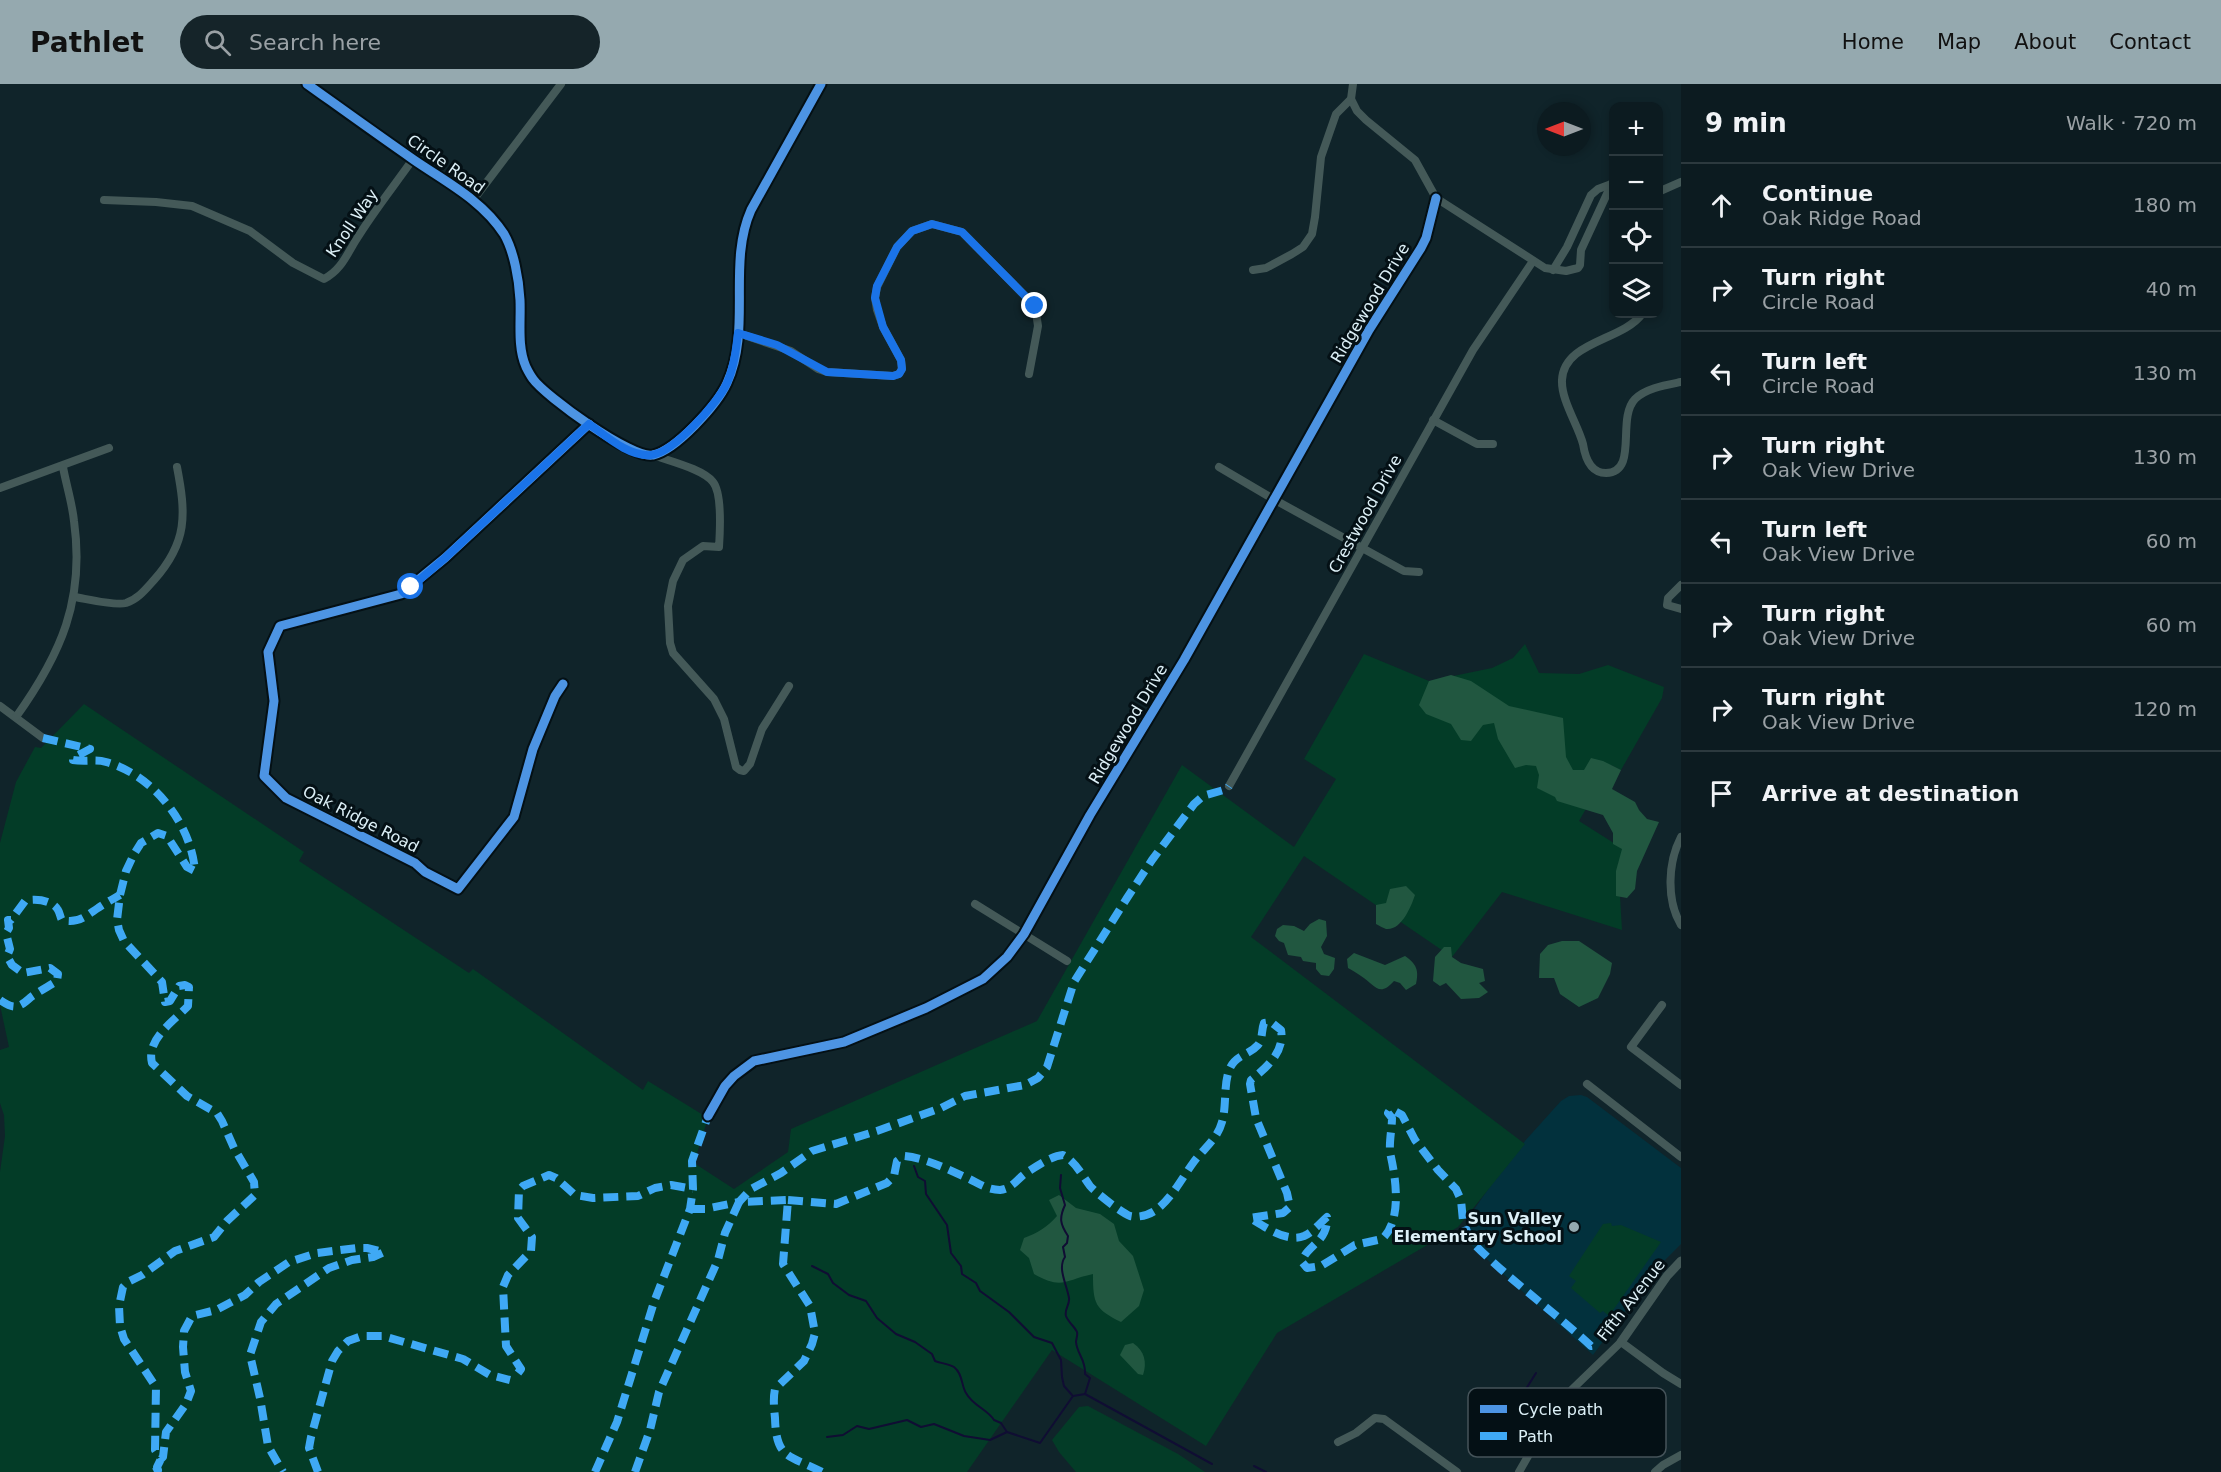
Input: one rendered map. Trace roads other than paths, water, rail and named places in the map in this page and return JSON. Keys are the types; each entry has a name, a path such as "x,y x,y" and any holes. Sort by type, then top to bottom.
{"street":[{"name":"Circle Road","path":"307,84 474,199 504,234 510,246 520,295 521,341 525,365 533,380 589,424 622,446 701,473 712,480 718,489 719,547 703,546 683,560 673,581 668,606 670,644 673,653 714,699 724,719 736,767 740,770 744,771 750,764 762,729 789,686"},
{"path":"474,199 561,84"},
{"path":"653,455 675,443 726,385 735,360 741,253 747,219 821,84"},
{"path":"1353,84 1351,99 1357,111 1415,160 1436,198 1545,268 1573,270 1580,265 1581,249 1609,191"},
{"path":"1254,270 1266,268 1292,254 1303,247 1312,234 1316,217 1321,157 1336,114 1351,99"},
{"name":"Knoll Way","path":"104,200 192,206 250,231 292,263 324,279 342,265 356,240 413,159"},
{"path":"1663,190 1681,182"},
{"path":"1553,270 1567,247 1592,195 1598,189 1609,185"},
{"name":"Ridgewood Drive","path":"708,1116 725,1086 754,1061 844,1042 926,1008 983,979 1007,957 1024,934 1090,815 1184,660 1369,330 1421,248 1426,238 1436,198"},
{"path":"738,333 777,345 827,372 893,376 899,374 902,369 901,360 883,327 877,310 875,298 877,286 897,247 912,231 932,224 962,232 1035,306 1038,326 1029,374"},
{"name":"Crestwood Drive","path":"1229,786 1473,350 1533,261"},
{"path":"1638,318 1629,327 1577,352 1565,364 1562,381 1568,405 1582,440 1586,461 1596,470 1606,473 1617,470 1624,462 1625,418 1635,398 1660,386 1681,382"},
{"path":"1433,420 1477,444 1493,444"},
{"name":"Oak Ridge Road","path":"563,684 555,696 532,749 514,817 458,889 425,872 415,863 286,798 264,776 274,701 268,652 280,626 401,594 445,558 589,424"},
{"path":"0,488 63,467 109,448"},
{"path":"16,717 39,685 56,652 75,597 74,520 63,467"},
{"path":"75,597 123,604 139,597 164,569 177,549 183,524 183,496 177,467"},
{"path":"1219,467 1404,571 1419,573"},
{"path":"1681,585 1668,598 1667,605 1681,609"},
{"path":"0,705 43,738"},
{"path":"1681,837 1671,869 1670,888 1681,925"},
{"path":"975,904 1067,961"},
{"path":"1662,1005 1630,1047 1681,1085"},
{"path":"1587,1084 1681,1157"},
{"name":"Fifth Avenue","path":"1573,1388 1621,1342 1667,1276 1681,1261"},
{"path":"1621,1342 1681,1384"},
{"path":"1338,1442 1356,1433 1375,1418 1384,1419 1457,1472"},
{"path":"1655,1472 1681,1455"},
{"name":"Fifth Avenue","path":"1519,1472 1528,1457"}],"waterway":[{"path":"914,1166 918,1177 925,1181 926,1194 947,1225 951,1253 961,1266 962,1274 976,1283 980,1291 1009,1312 1034,1337 1052,1343 1061,1360 1064,1386 1072,1395"},
{"path":"1061,1175 1060,1188 1065,1205 1061,1221 1068,1236 1067,1243 1063,1247 1065,1257 1062,1266 1069,1298 1066,1314 1077,1332 1077,1346 1085,1374 1090,1378 1085,1394"},
{"path":"812,1266 828,1274 833,1283 849,1295 866,1301 877,1318 896,1334 915,1342 932,1354 935,1361 954,1367 969,1397 994,1420 1001,1423 1007,1432"},
{"path":"1527,1388 1536,1373"},
{"path":"827,1437 843,1435 857,1426 869,1429 907,1420 921,1427 934,1424 964,1436 990,1440 1007,1432 1040,1443 1073,1396 1085,1394 1212,1464"},
{"path":"1254,1466 1266,1472"}],"place":[{"name":"Sun Valley Elementary School","path":"1574,1227"}]}
